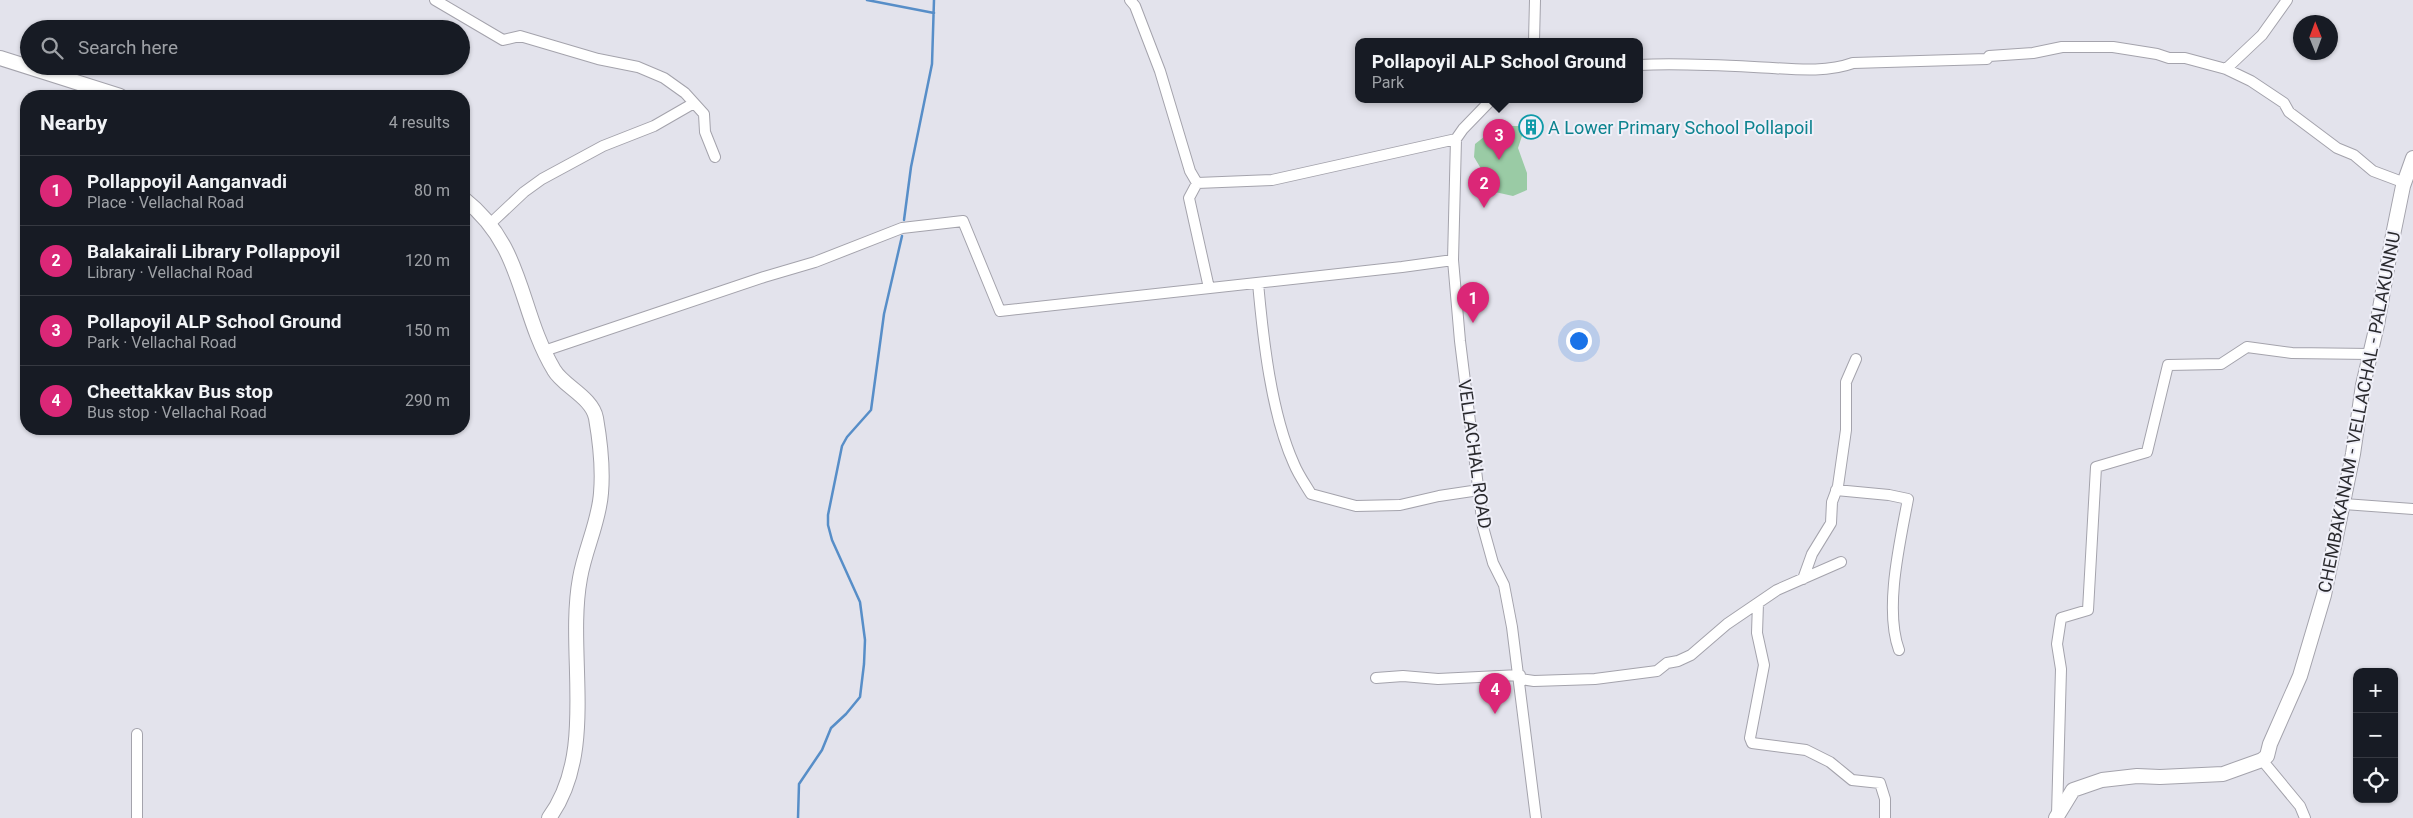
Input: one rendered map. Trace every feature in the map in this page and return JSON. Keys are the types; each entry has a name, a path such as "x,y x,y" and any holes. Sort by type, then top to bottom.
{"main road":[{"path":"0,58 20,64"},
{"path":"54,75 101,90"},
{"name":"CHEMBAKANAM - VELLACHAL - PALAKUNNU","path":"2262,760 2267,756 2270,744 2300,676 2324,596 2344,504 2363,385 2405,183 2413,158"},
{"path":"470,204 491,223 513,262 544,351 555,372 578,392 596,415 601,493 592,539 580,577 576,642 577,701 568,783 549,818"},
{"path":"2056,816 2073,790 2102,780 2137,776 2160,777 2222,774 2262,760"}],"street":[{"path":"436,0 470,20"},
{"path":"1130,0 1135,6 1160,71 1190,171 1197,183"},
{"path":"1534,38 1535,0"},
{"path":"2226,69 2262,35 2287,0"},
{"path":"470,20 503,40 520,36 598,59 638,67 664,78 685,93 704,114 705,132 714,157"},
{"path":"1643,65 1843,67 1853,63 1987,59 1989,56 2033,53 2062,47 2121,47 2169,58 2185,58 2226,69 2251,81 2257,88 2284,103 2289,112 2336,148 2354,155 2373,171 2405,183"},
{"path":"491,223 524,192 542,179 603,146 654,126 694,102"},
{"path":"1197,183 1272,180 1456,139 1488,103"},
{"name":"VELLACHAL ROAD","path":"1456,139 1453,260 1460,340 1483,527 1493,563 1504,585 1520,677 1536,818"},
{"path":"1197,183 1189,198 1209,288"},
{"path":"544,351 764,277 815,262 902,228 962,221 1000,311 1453,260"},
{"path":"1258,283 1260,312 1280,424 1294,464 1311,494 1356,506 1400,505 1439,496 1479,490"},
{"path":"2056,816 2061,669 2057,644 2061,618 2088,610 2096,467 2147,452 2168,365 2221,364 2248,346 2292,353 2370,354"},
{"path":"1803,579 1812,554 1830,523 1832,502 1836,490 1846,430 1846,382 1856,359"},
{"path":"1836,490 1889,495 1908,499 1893,592 1896,641 1899,650"},
{"path":"2344,504 2413,509"},
{"path":"1376,678 1403,676 1446,678 1520,677 1534,681 1595,679 1657,670 1667,663 1678,661 1691,655 1727,624 1776,590 1840,562"},
{"path":"1758,603 1757,633 1764,665 1750,738 1752,743 1806,750 1830,762 1852,780 1880,782 1885,799 1885,818"},
{"path":"137,734 137,818"},
{"path":"2262,760 2300,806 2305,818"}],"green space":[{"path":"1498,126 1520,126 1523,133 1518,148 1527,173 1527,190 1513,196 1495,192 1474,157 1475,144"}],"waterway":[{"path":"867,0 934,13"},
{"path":"904,220 911,167 932,64 934,0"},
{"path":"798,818 799,784 822,750 831,728 860,697 865,640 860,602 832,540 828,525 828,515 842,446 847,437 871,410 884,314 902,236"}],"place":[{"name":"A Lower Primary School Pollapoil","path":"1531,127"},
{"name":"Pollapoyil ALP School Ground","path":"1499,160"},
{"name":"Balakairali Library Pollappoyil","path":"1484,208"},
{"name":"Pollappoyil Aanganvadi","path":"1473,323"},
{"name":"Cheettakkav Bus stop","path":"1495,714"}]}
